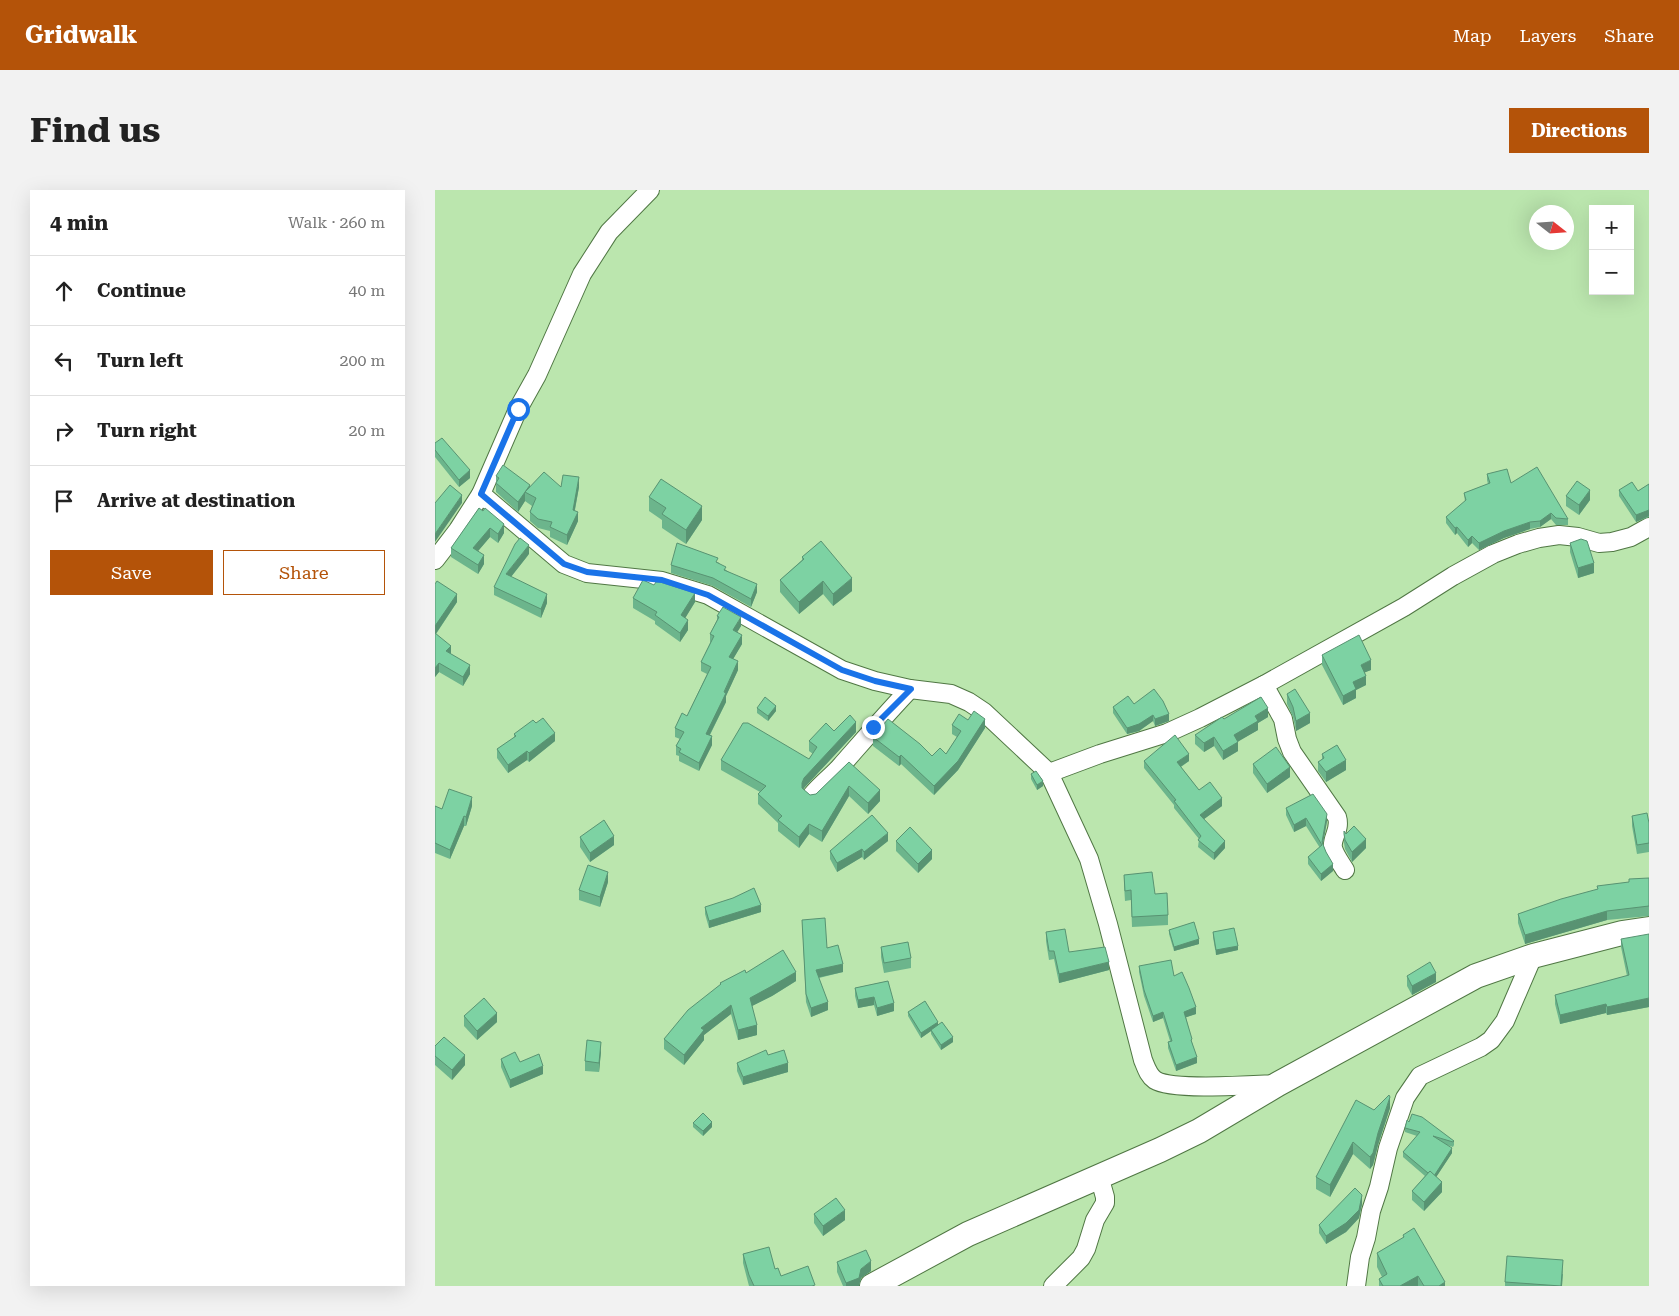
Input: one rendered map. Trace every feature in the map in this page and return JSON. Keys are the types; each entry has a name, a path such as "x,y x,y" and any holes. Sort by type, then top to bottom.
{"street":[{"path":"435,560 481,494 518,409 537,375 582,274 609,232 650,190"},
{"path":"481,494 564,564 587,572 662,580 708,595 842,670 875,681 911,689 951,694 969,702 984,712 1049,773 1089,859 1143,1060 1147,1071 1153,1079 1175,1085 1278,1084"},
{"path":"1049,773 1099,754 1167,733 1264,685 1404,607 1453,576 1493,554 1518,544 1559,535 1578,537 1599,543 1612,542 1631,537 1649,527"},
{"path":"1264,685 1283,718 1287,739 1292,752 1308,778 1337,817 1339,825 1333,848 1345,870"},
{"path":"812,795 823,781 838,769 873,727 911,689"},
{"path":"872,1286 968,1234 1199,1131 1244,1106 1278,1084 1475,976 1533,956 1621,933 1649,929"},
{"path":"1356,1286 1360,1257 1371,1211 1388,1148 1405,1098 1420,1076 1481,1047 1491,1040 1505,1021 1533,956"},
{"path":"1053,1286 1081,1258 1086,1249 1095,1220 1105,1202 1099,1176"}],"building":[{"path":"442,438 470,470 459,480 435,450 435,443"},
{"path":"503,465 530,485 518,502 496,483 499,478 496,476"},
{"path":"1537,467 1568,519 1556,518 1551,513 1540,521 1530,522 1504,531 1479,543 1472,536 1468,540 1446,517 1466,500 1464,493 1490,483 1487,474 1507,469 1511,483"},
{"path":"544,472 561,487 563,475 579,477 573,510 578,512 567,535 550,527 552,522 538,519 530,512 536,498 525,492"},
{"path":"661,479 702,506 686,530 662,514 666,508 649,497"},
{"path":"1577,481 1590,490 1579,505 1566,496"},
{"path":"1632,482 1638,491 1649,484 1649,510 1636,515 1619,490"},
{"path":"450,485 462,495 435,534 435,503"},
{"path":"479,508 483,511 485,508 504,524 498,534 490,528 473,548 484,555 478,565 451,548"},
{"path":"520,538 529,545 506,574 547,594 541,609 494,587 515,544"},
{"path":"1581,539 1587,541 1594,563 1578,568 1570,543"},
{"path":"821,541 852,578 833,594 823,581 799,602 780,580 804,559 802,557"},
{"path":"677,543 718,558 716,562 726,567 724,570 757,584 751,599 713,578 671,565"},
{"path":"643,580 654,585 656,582 660,582 695,593 681,615 688,620 680,633 655,615 657,612 633,598"},
{"path":"437,581 457,594 435,626 435,584"},
{"path":"723,607 741,617 733,630 742,635 729,657 738,661 724,692 726,693 706,734 712,736 699,763 679,752 681,749 676,746 684,732 675,728 682,713 687,716 711,667 701,662 714,636 710,634 719,617 717,616"},
{"path":"435,633 451,646 446,651 470,665 463,677 439,663 435,668"},
{"path":"1359,635 1371,660 1361,665 1366,676 1353,682 1356,689 1343,696 1322,655"},
{"path":"1154,689 1163,701 1169,714 1155,719 1153,715 1139,724 1127,728 1113,707 1128,696 1134,704"},
{"path":"1295,689 1310,713 1296,721 1293,707 1287,694"},
{"path":"765,697 776,706 768,716 757,708"},
{"path":"1261,697 1268,708 1255,716 1258,721 1234,735 1238,742 1223,751 1214,737 1204,743 1195,735 1222,717 1224,719"},
{"path":"974,711 985,719 958,761 934,786 901,755 899,757 873,737 888,719 932,756 940,748 946,754 961,731 952,725 959,714 968,720"},
{"path":"850,715 856,722 804,778 802,788 810,795 816,794 849,762 880,790 868,803 849,786 822,831 809,824 799,837 778,820 782,816 758,794 766,786 721,760 743,723 748,723 809,759 817,747 809,741 826,723 834,731"},
{"path":"543,718 555,733 529,753 527,751 508,765 497,749 516,736 514,734 533,720 536,723"},
{"path":"1175,735 1189,754 1177,762 1199,790 1210,782 1222,798 1200,815 1225,841 1214,853 1198,840 1201,836 1174,801 1176,800 1144,761"},
{"path":"1337,745 1346,760 1326,772 1318,762 1324,758 1322,754"},
{"path":"1276,747 1290,767 1267,784 1253,764"},
{"path":"1036,771 1043,781 1037,785 1031,774"},
{"path":"449,789 472,797 466,817 464,816 450,850 435,843 435,806 442,809"},
{"path":"1313,794 1327,814 1322,842 1333,864 1321,874 1308,857 1322,845 1306,818 1294,825 1286,808"},
{"path":"1647,813 1649,843 1637,845 1632,816"},
{"path":"872,815 888,833 864,852 862,849 837,863 830,851"},
{"path":"604,820 614,836 590,853 580,837"},
{"path":"1354,826 1366,839 1352,852 1345,840 1344,831 1346,834"},
{"path":"910,827 932,850 918,864 896,841"},
{"path":"588,865 608,872 600,897 579,890"},
{"path":"1152,872 1155,894 1167,893 1168,915 1132,917 1131,890 1125,891 1124,875"},
{"path":"1649,878 1649,906 1607,911 1525,935 1518,914 1598,889 1597,886 1629,882 1629,879"},
{"path":"754,888 761,905 709,921 705,907 733,898"},
{"path":"825,918 827,948 838,945 843,964 816,970 828,1002 811,1008 806,994 802,920"},
{"path":"1194,922 1199,939 1174,947 1169,930"},
{"path":"1234,928 1238,946 1216,950 1213,932"},
{"path":"1065,929 1069,952 1105,947 1109,962 1059,974 1054,951 1049,951 1046,932"},
{"path":"1649,934 1649,998 1607,1007 1606,1004 1560,1015 1555,995 1629,975 1621,939"},
{"path":"908,942 911,958 884,963 881,947"},
{"path":"783,950 796,972 750,998 757,1025 738,1030 731,1005 701,1028 704,1030 684,1055 664,1039 688,1010 720,983 745,970 746,973"},
{"path":"1171,960 1174,976 1182,972 1196,1007 1184,1012 1197,1057 1176,1065 1168,1042 1172,1041 1163,1012 1153,1016 1144,990 1139,966"},
{"path":"1430,962 1436,973 1412,986 1407,976"},
{"path":"888,981 894,1003 877,1008 874,997 858,1000 855,988"},
{"path":"484,998 497,1013 477,1031 464,1016"},
{"path":"925,1001 938,1022 921,1033 908,1012"},
{"path":"942,1022 953,1037 941,1045 931,1030"},
{"path":"444,1037 465,1055 452,1070 435,1056 435,1046"},
{"path":"587,1040 601,1042 599,1063 585,1061"},
{"path":"766,1050 768,1055 784,1050 788,1063 743,1077 737,1063"},
{"path":"515,1052 520,1062 539,1054 543,1066 510,1080 501,1059"},
{"path":"1389,1095 1373,1153 1370,1157 1353,1142 1330,1185 1316,1177 1356,1100 1374,1110"},
{"path":"703,1113 712,1122 703,1131 693,1123"},
{"path":"1412,1114 1422,1117 1454,1141 1433,1136 1452,1148 1434,1176 1430,1171 1428,1173 1403,1152 1420,1132 1405,1128 1407,1120 1409,1122"},
{"path":"1430,1171 1442,1182 1424,1202 1412,1191"},
{"path":"1355,1188 1362,1195 1359,1210 1346,1223 1326,1236 1319,1225"},
{"path":"836,1198 845,1210 823,1226 814,1214"},
{"path":"1414,1228 1445,1282 1439,1286 1424,1286 1418,1276 1400,1286 1383,1286 1379,1279 1387,1274 1377,1253 1404,1237 1403,1235"},
{"path":"769,1247 775,1269 778,1268 781,1276 808,1266 815,1285 754,1286 743,1254"},
{"path":"866,1250 871,1261 861,1269 859,1278 846,1283 837,1262"},
{"path":"1507,1256 1563,1260 1561,1286 1505,1282"}],"route":[{"path":"518,409 481,494 564,564 587,572 662,580 708,595 842,670 875,681 911,689 873,727"}]}
